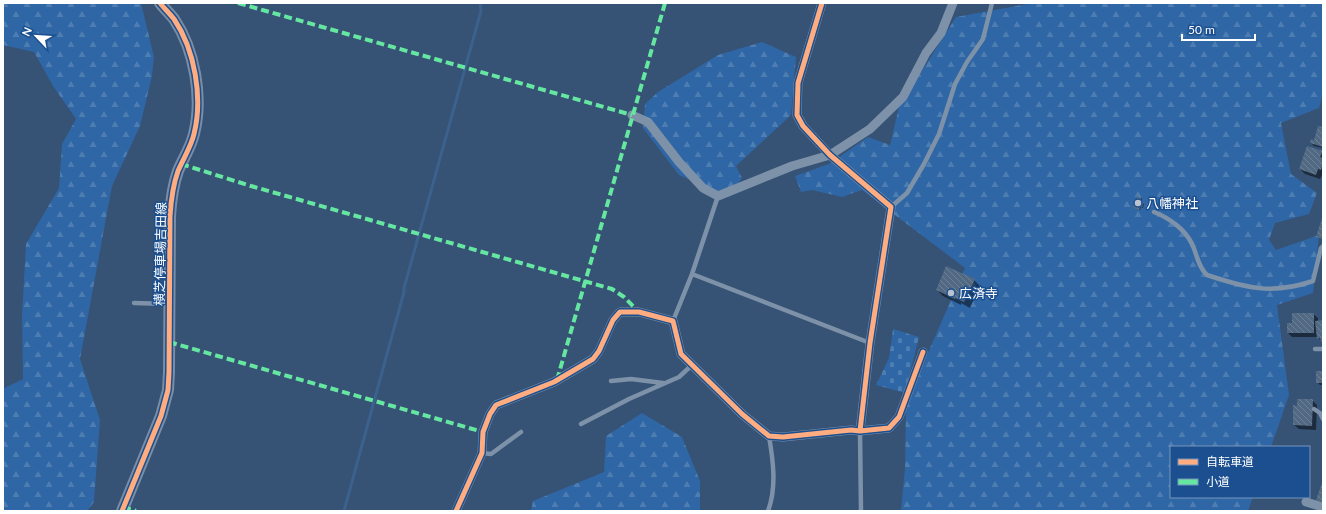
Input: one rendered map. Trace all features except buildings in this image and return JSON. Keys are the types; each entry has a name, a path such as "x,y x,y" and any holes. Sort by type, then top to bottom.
{"main road":[{"name":"横芝停車場吉田線","path":"122,511 165,403 168,390 171,201 173,187 194,135 198,116 198,97 193,64 185,41 174,20 160,3"}],"street":[{"path":"822,3 798,83 796,115 803,126 830,155 891,207 870,343 860,431"},
{"path":"632,115 648,122 679,162 703,188 718,196 792,166 830,155 870,129 902,97 926,53 941,33 953,3"},
{"path":"456,511 482,453 483,432 490,414 496,405 554,382 593,359 599,352 613,320 620,312 639,312 673,320 681,354 742,414 770,436 783,437 851,430 860,431 889,428 899,417 923,352"},
{"path":"1306,502 1323,507"}],"lane":[{"path":"891,207 907,192 924,164 939,134 955,84 967,62 983,39 992,3"},
{"path":"673,320 692,274 718,196"},
{"path":"1154,212 1165,216 1187,235 1203,271 1207,275 1250,288 1288,288 1313,281 1321,248 1323,246"},
{"path":"692,274 870,343"},
{"path":"134,303 169,304"},
{"path":"1315,349 1323,349"},
{"path":"581,424 629,399 679,377 692,365"},
{"path":"611,381 630,379 665,383"},
{"path":"1314,409 1320,413 1323,420"},
{"path":"860,431 861,511"},
{"path":"482,453 491,454 521,432"},
{"path":"768,511 773,482 773,460 770,436"}],"green space":[{"path":"3,3 141,3 154,57 152,76 140,126 112,186 80,359 100,420 94,502 87,511 3,511 3,389 23,379 22,316 26,244 59,188 62,144 76,119 53,86 34,52 3,45"},
{"path":"1033,3 1323,3 1323,93 1319,108 1281,123 1291,174 1317,193 1309,214 1275,223 1269,240 1276,250 1319,235 1313,293 1277,305 1289,395 1271,446 1170,446 1170,498 1253,498 1248,511 901,511 905,468 906,403 965,268 862,190 842,197 812,190 801,192 795,176 829,164 868,137 890,145 899,107 956,17"},
{"path":"762,42 796,57 791,115 736,166 742,178 729,197 679,175 643,128 645,104 658,92 718,55"},
{"path":"893,329 919,337 905,393 876,385 889,358"},
{"path":"642,413 682,437 700,481 700,511 531,511 533,501 604,472 606,436"}],"waterway":[{"path":"344,511 404,292 413,253 481,11 480,3"}],"marked path":[{"path":"238,3 632,115"},
{"path":"557,380 665,3"},
{"path":"181,164 251,186 612,289 624,297 639,312"},
{"path":"169,342 483,432"},
{"path":"123,507 136,511"}],"cycle path":[{"path":"122,511 161,416 168,390 171,205 176,176 193,139 197,120 197,90 192,60 181,31 174,19 160,3"},
{"path":"822,3 798,83 797,115 803,126 830,155 891,207 870,343 860,431"},
{"path":"456,511 482,453 483,432 490,414 496,405 554,382 593,359 599,351 613,320 620,312 639,312 673,321 681,354 742,414 769,436 783,437 851,430 860,431 889,428 899,417 923,352"}],"place":[{"name":"八幡神社","path":"1138,203"},
{"name":"広済寺","path":"951,293"}]}
